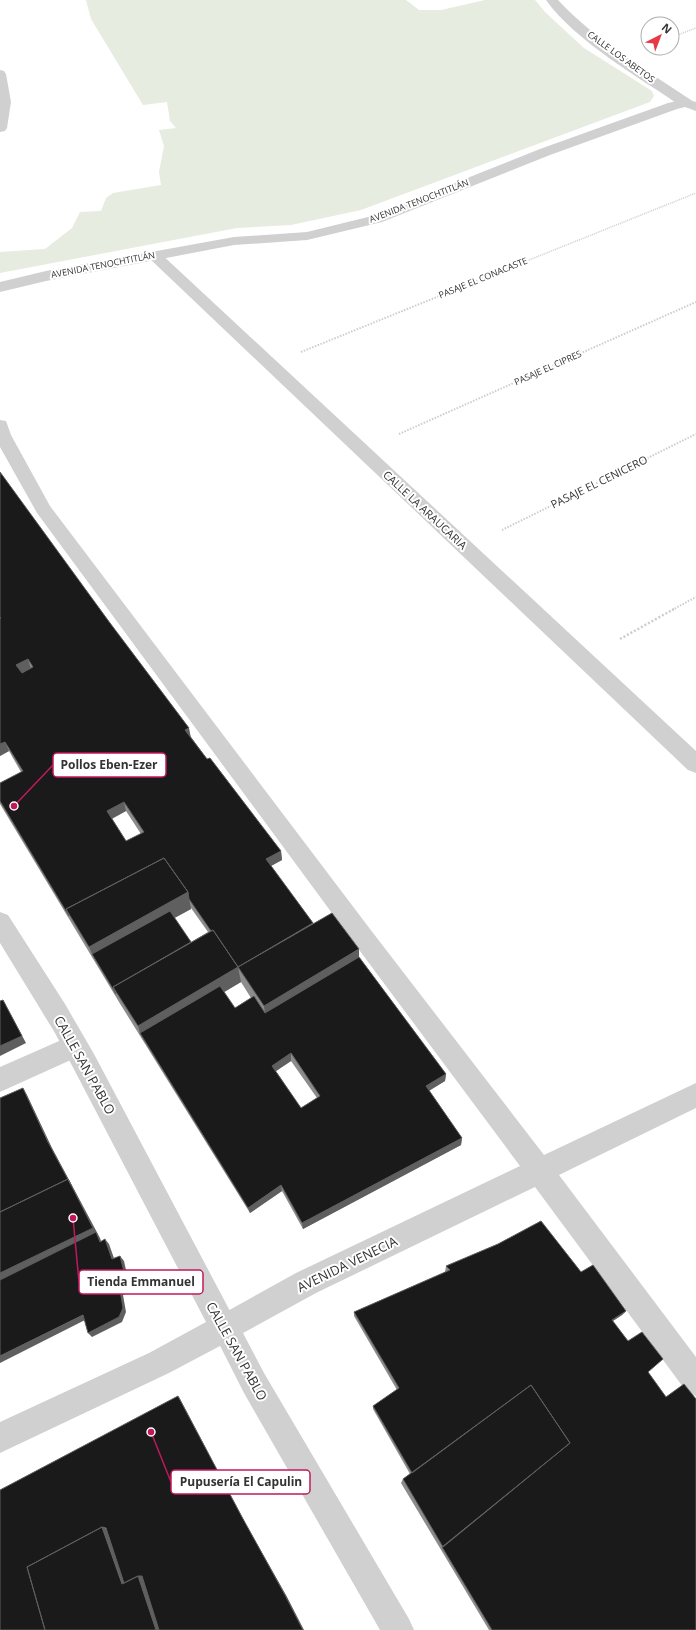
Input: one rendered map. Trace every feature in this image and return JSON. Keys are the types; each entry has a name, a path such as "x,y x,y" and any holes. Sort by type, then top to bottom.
{"street":[{"name":"CALLE LOS ABETOS","path":"552,0 595,40 691,105"},
{"path":"0,74 5,102 0,128"},
{"name":"AVENIDA TENOCHTITLÁN","path":"0,287 46,276 154,255 234,241 307,236 378,219 545,152 673,106 691,105"},
{"name":"CALLE LA ARAUCARIA","path":"154,255 696,764"},
{"path":"0,425 2,435 43,509 362,936 516,1138 696,1381"},
{"name":"CALLE SAN PABLO","path":"0,922 63,1024 99,1089 194,1273 254,1383 398,1630"},
{"path":"0,1080 75,1046"},
{"name":"AVENIDA VENECIA","path":"0,1438 159,1363 306,1283 696,1095"}],"path":[{"path":"680,34 696,28"},
{"name":"PASAJE EL CONACASTE","path":"270,365 696,192"},
{"name":"PASAJE EL CIPRES","path":"399,434 696,302"},
{"name":"PASAJE EL CENICERO","path":"502,530 696,434"},
{"path":"620,639 696,597"}],"shaded area":[{"path":"86,0 406,0 419,10 441,10 485,0 535,0 546,13 584,48 652,91 654,96 650,102 361,210 291,225 237,228 0,273 0,252 45,249 72,228 80,212 101,211 106,198 113,193 161,185 159,172 164,146 159,130 176,128 170,121 167,102 143,105 91,19"}],"building":[{"path":"0,472 189,728 185,730 207,759 210,758 281,851 266,859 313,923 238,967 213,930 211,931 189,899 188,892 164,858 66,909 69,916 0,801 0,783 23,771 5,742 0,744","holes":["28,659 33,667 22,673 16,665","124,802 144,832 126,841 107,811"]},
{"path":"164,858 188,892 89,947 66,909"},
{"path":"170,911 191,942 113,987 116,994 92,954"},
{"path":"332,913 359,949 264,1006 238,967"},
{"path":"213,930 238,967 138,1026 113,987"},
{"path":"359,957 446,1074 426,1086 462,1138 302,1223 281,1185 248,1208 140,1033 220,986 235,1008 254,996 265,1013","holes":["291,1053 320,1096 301,1108 272,1066"]},
{"path":"3,1000 22,1036 0,1046 0,1001"},
{"path":"23,1088 48,1142 68,1179 0,1212 0,1098"},
{"path":"68,1179 93,1228 0,1273 0,1212"},
{"path":"541,1221 581,1272 593,1265 626,1311 612,1320 628,1341 642,1332 663,1359 648,1372 666,1397 684,1384 696,1399 696,1630 492,1630 442,1547 570,1443 531,1385 412,1473 373,1406 399,1388 354,1312 450,1270 446,1266 498,1244"},
{"path":"96,1232 100,1242 105,1239 112,1259 120,1256 128,1287 120,1290 123,1308 119,1317 88,1333 83,1315 0,1356 0,1280"},
{"path":"531,1385 570,1443 443,1547 403,1479"},
{"path":"178,1396 303,1630 159,1630 142,1576 138,1576 124,1583 106,1528 102,1527 27,1567 45,1630 0,1630 0,1490"},
{"path":"102,1527 122,1584 138,1576 156,1630 45,1630 27,1567"}],"place":[{"name":"Pollos Eben-Ezer","path":"14,806"},
{"name":"Tienda Emmanuel","path":"73,1218"},
{"name":"Pupusería El Capulin","path":"151,1432"}]}
